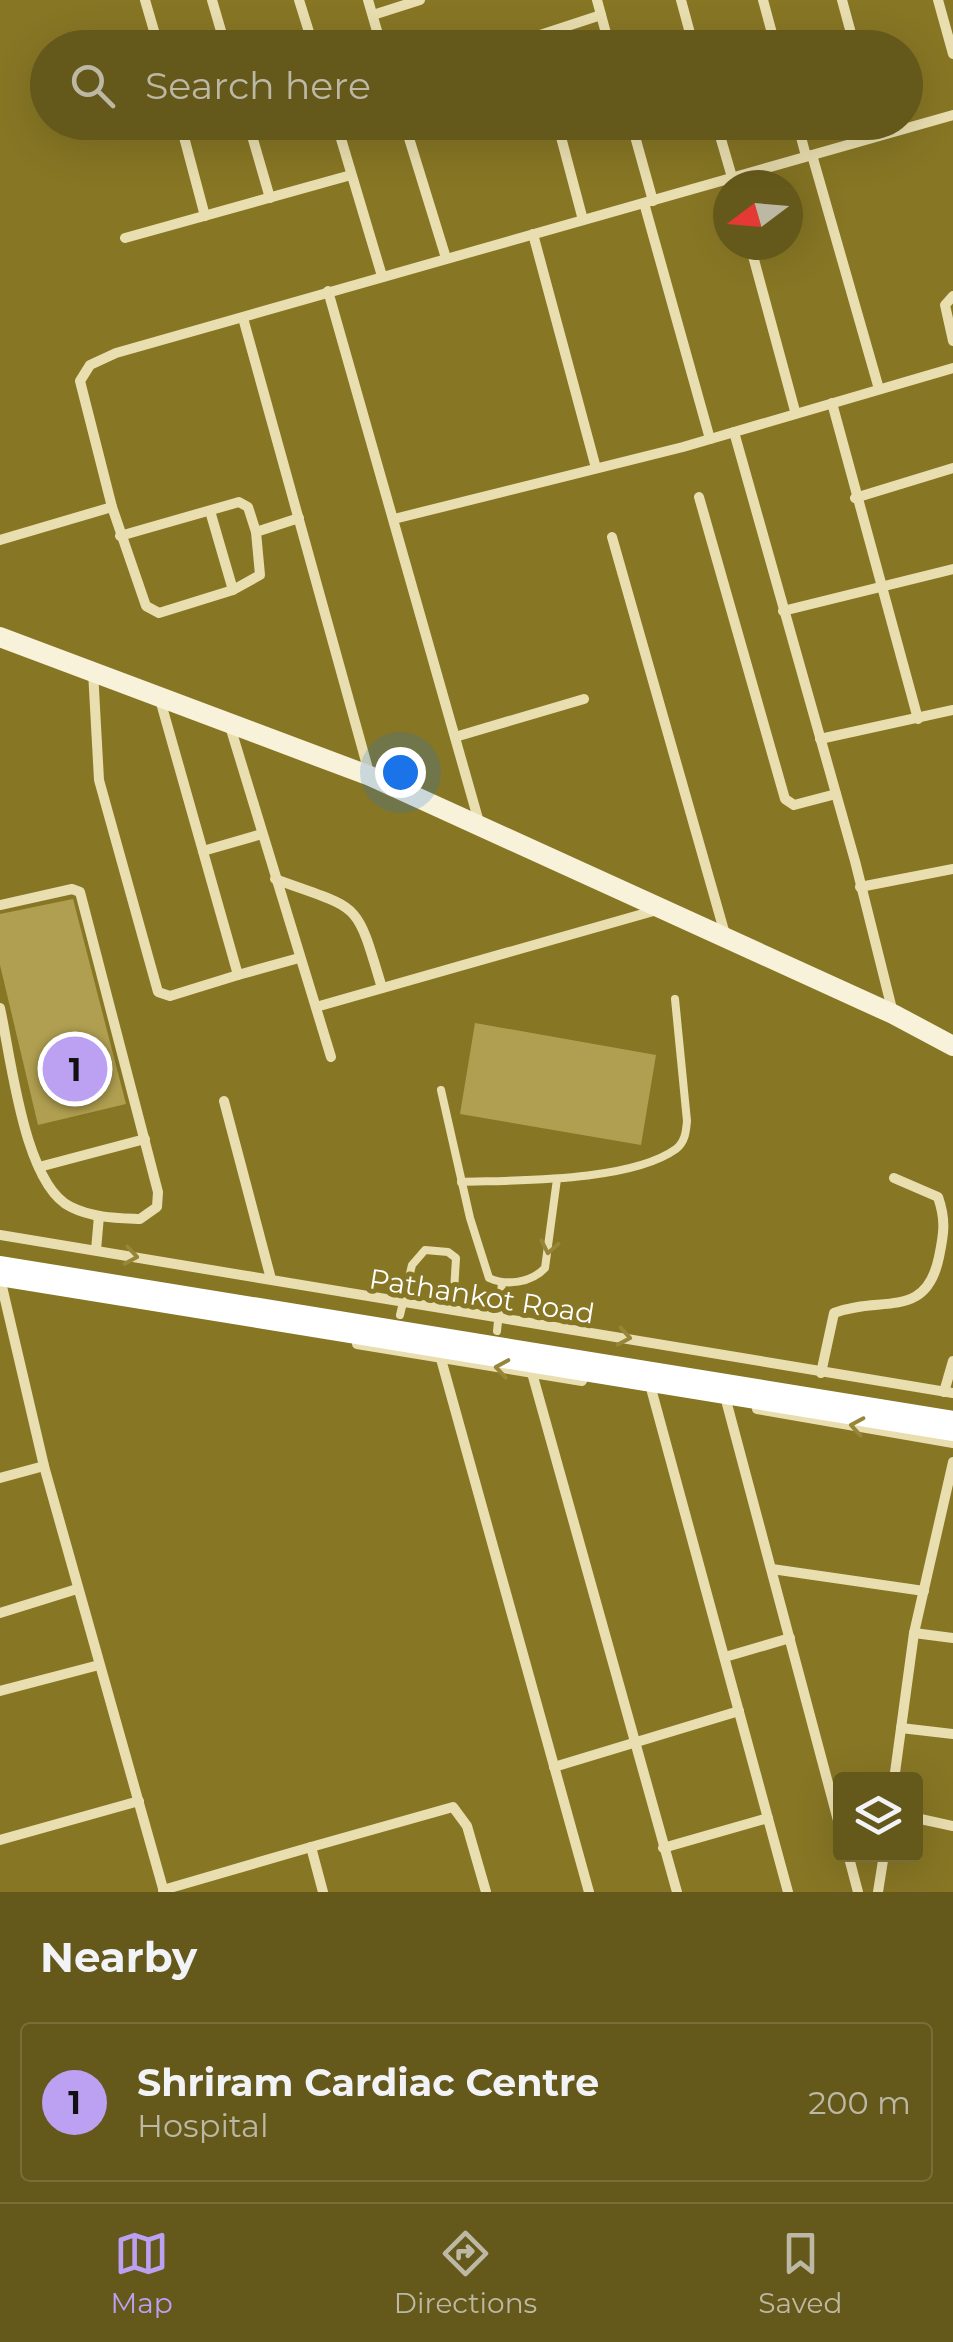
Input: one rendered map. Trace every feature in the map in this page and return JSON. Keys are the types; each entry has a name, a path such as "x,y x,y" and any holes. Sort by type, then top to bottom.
{"highway":[{"name":"Pathankot Road","path":"0,1252 401,1308 950,1397"},
{"path":"0,1274 953,1426"}],"street":[{"path":"146,0 154,30"},
{"path":"212,0 221,30"},
{"path":"300,0 309,30"},
{"path":"368,0 377,30"},
{"path":"373,15 420,0"},
{"path":"597,0 605,30"},
{"path":"680,0 689,30"},
{"path":"763,0 771,30"},
{"path":"842,0 851,30"},
{"path":"938,0 953,54"},
{"path":"565,30 601,15"},
{"path":"923,124 953,115"},
{"path":"185,140 206,216"},
{"path":"253,140 270,198"},
{"path":"341,140 382,276"},
{"path":"410,140 446,258"},
{"path":"562,140 583,220"},
{"path":"635,140 710,439"},
{"path":"721,140 730,170"},
{"path":"804,140 880,389"},
{"path":"767,170 865,140"},
{"path":"125,238 351,175"},
{"path":"120,536 244,504 256,532 260,575 234,590 153,612 146,606 120,536 81,396 84,372 116,353 713,187"},
{"path":"533,234 596,468"},
{"path":"754,260 795,411"},
{"path":"328,291 479,823"},
{"path":"953,296 945,305 953,341"},
{"path":"244,318 370,776"},
{"path":"394,519 710,439 795,411 953,368"},
{"path":"832,402 918,719"},
{"path":"734,432 893,1014"},
{"path":"855,498 953,468"},
{"path":"700,498 782,794 794,805 836,794"},
{"path":"0,540 112,507"},
{"path":"210,510 234,590"},
{"path":"256,532 299,518"},
{"path":"612,537 725,935"},
{"path":"783,610 953,568"},
{"path":"0,637 370,776 479,823 658,909 725,935 953,1046"},
{"path":"93,669 99,780 158,992 170,996 299,958"},
{"path":"159,695 238,975"},
{"path":"455,736 584,698"},
{"path":"820,739 953,710"},
{"path":"228,720 331,1056"},
{"path":"202,851 262,834"},
{"path":"860,887 953,869"},
{"path":"275,878 354,910 363,923 382,988"},
{"path":"0,905 72,888 80,892 158,1192 157,1207 140,1220 99,1216 69,1206 48,1189 0,1008"},
{"path":"316,1007 658,909"},
{"path":"224,1101 271,1279"},
{"path":"40,1167 145,1139"},
{"path":"821,1373 834,1314 851,1307 908,1302 925,1294 935,1277 946,1220 938,1196 894,1178"},
{"path":"96,1250 99,1216"},
{"path":"0,1235 271,1279 401,1308 453,1308 498,1324 821,1373 950,1397 953,1361"},
{"path":"0,1274 44,1466 163,1891 452,1807 467,1826 486,1892"},
{"path":"260,1313 356,1344 601,1384"},
{"path":"441,1359 589,1892"},
{"path":"532,1373 676,1892"},
{"path":"635,1389 668,1394"},
{"path":"652,1392 788,1892"},
{"path":"713,1402 953,1443"},
{"path":"728,1404 833,1801"},
{"path":"895,1772 914,1633 953,1462"},
{"path":"0,1478 44,1466"},
{"path":"772,1569 924,1590"},
{"path":"0,1613 77,1589"},
{"path":"914,1633 953,1638"},
{"path":"724,1658 790,1638"},
{"path":"0,1691 99,1665"},
{"path":"554,1767 739,1711"},
{"path":"901,1728 953,1734"},
{"path":"0,1840 139,1801"},
{"path":"663,1848 768,1818"},
{"path":"923,1820 953,1826"},
{"path":"311,1847 324,1892"},
{"path":"850,1862 858,1892"},
{"path":"878,1892 883,1862"}],"lane":[{"path":"461,1182 557,1179 655,1158 682,1142 686,1100 675,999"},
{"path":"441,1090 485,1272 502,1283 527,1280 544,1268 557,1179"},
{"path":"401,1308 416,1256 425,1250 448,1252 457,1262 453,1308"},
{"path":"498,1324 502,1283"}],"building":[{"path":"73,899 126,1104 38,1125 0,965 0,914"},
{"path":"475,1023 656,1055 641,1145 460,1114"}],"place":[{"name":"Shriram Cardiac Centre","path":"75,1069"}]}
